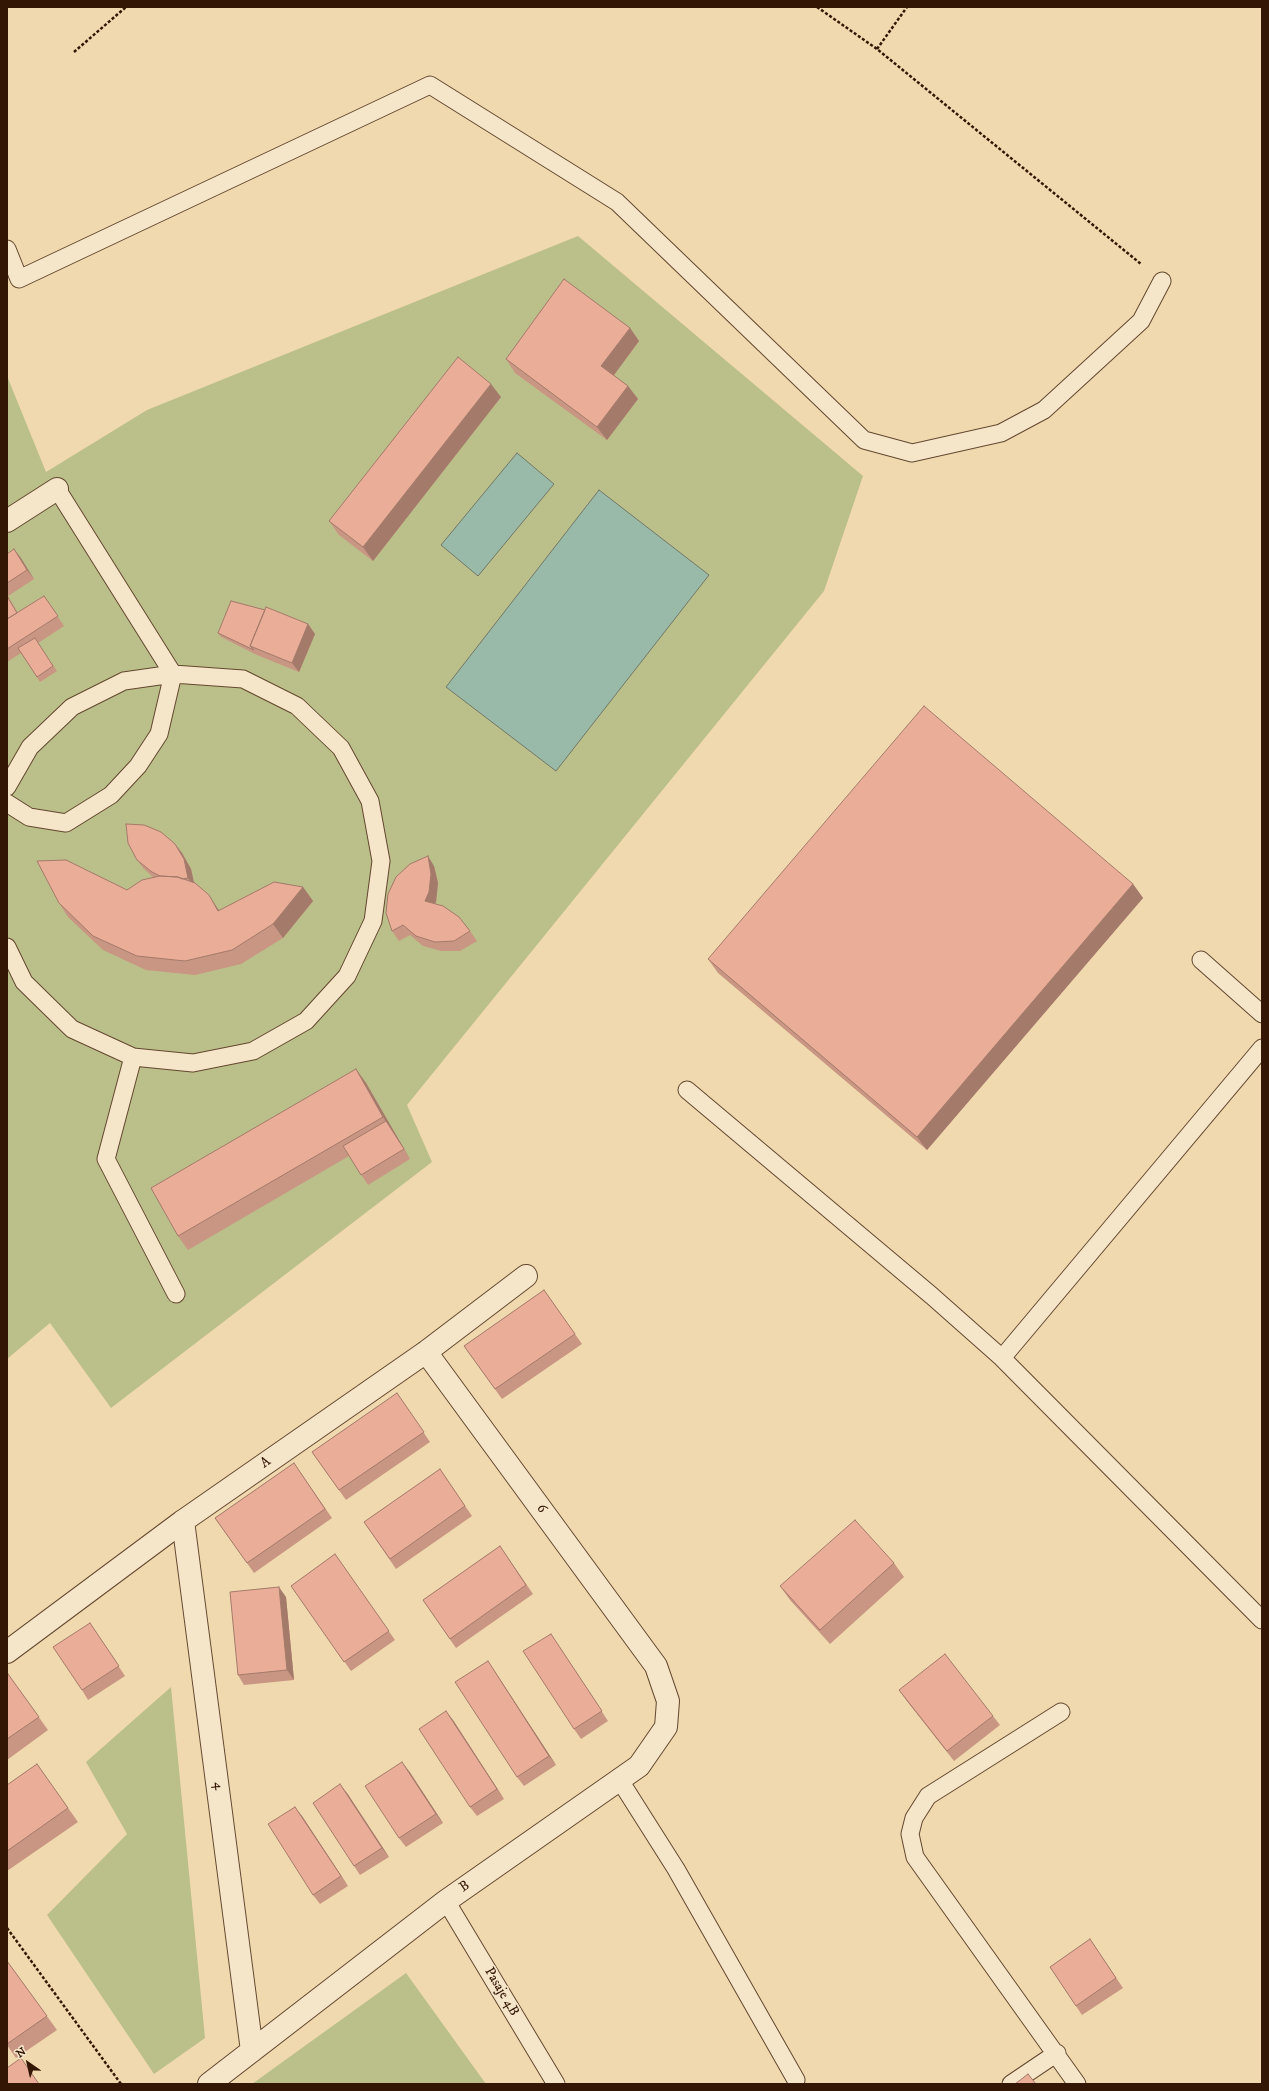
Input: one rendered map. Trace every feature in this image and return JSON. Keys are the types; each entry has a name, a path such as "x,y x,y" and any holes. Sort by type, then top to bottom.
{"street":[{"path":"7,521 57,490"},
{"name":"A","path":"7,1652 183,1521 426,1352 526,1276"},
{"name":"6","path":"426,1352 656,1666"},
{"name":"4","path":"183,1521 252,2051"},
{"name":"B","path":"209,2084 446,1900 639,1766 666,1727 668,1700 656,1666"}],"lane":[{"path":"7,249 20,279 430,85 617,202 864,440 912,453 1001,432 1044,410 1141,321 1162,281"},
{"path":"7,803 29,817 66,823 111,795 138,766 159,734 173,674 57,490"},
{"path":"7,787 30,747 72,707 124,681 173,674 242,679 297,706 341,748 370,801 381,861 373,921 347,976 306,1021 253,1051 193,1063 133,1057 72,1029 24,982 8,952"},
{"path":"1201,960 1262,1014"},
{"path":"1002,1358 1262,1048"},
{"path":"133,1057 106,1159 176,1294"},
{"path":"687,1090 932,1296 1002,1358 1262,1620"},
{"path":"1061,1712 928,1796 914,1818 910,1834 915,1857 1077,2084"},
{"path":"619,1779 676,1869 796,2080"},
{"name":"Pasaje 4B","path":"446,1900 556,2084"},
{"path":"1011,2084 1056,2053"}],"path":[{"path":"74,52 126,7"},
{"path":"817,7 877,49 1162,281"},
{"path":"877,49 907,7"},
{"path":"7,1928 121,2084"}],"green space":[{"path":"578,236 863,476 824,591 407,1105 432,1162 111,1408 50,1323 7,1359 7,376 46,472 147,410"},
{"path":"171,1687 205,2038 154,2074 47,1915 127,1834 86,1762"},
{"path":"406,1973 486,2084 252,2084"}],"shaded area":[{"path":"517,453 554,484 478,576 441,545"},
{"path":"599,490 709,575 556,771 446,687"}],"building":[{"path":"564,279 630,328 601,366 628,386 597,427 506,359"},
{"path":"458,357 491,384 363,547 329,521"},
{"path":"14,549 27,570 7,583 7,554"},
{"path":"7,596 17,613 7,619"},
{"path":"44,596 58,616 7,649 7,619"},
{"path":"231,601 265,610 250,646 254,650 218,633"},
{"path":"266,607 308,624 292,663 250,646"},
{"path":"35,638 53,666 37,677 18,648"},
{"path":"924,706 1133,884 917,1137 708,959"},
{"path":"126,824 144,825 161,832 175,844 184,859 188,878 182,879 178,877 160,876 152,872 137,860 128,843"},
{"path":"428,856 431,874 429,892 425,901 443,906 459,917 470,931 454,941 435,942 416,936 403,925 392,931 386,913 388,894 396,877 410,864"},
{"path":"66,860 127,890 142,880 160,876 178,877 195,883 209,895 218,911 274,882 303,887 273,924 232,950 185,961 137,956 93,936 59,903 37,861"},
{"path":"356,1069 383,1117 178,1236 151,1188"},
{"path":"386,1121 404,1149 361,1175 343,1146"},
{"path":"544,1290 575,1334 495,1389 464,1346"},
{"path":"397,1393 424,1432 339,1490 312,1452"},
{"path":"294,1463 325,1509 247,1563 215,1518"},
{"path":"440,1469 465,1506 390,1559 364,1522"},
{"path":"855,1520 894,1563 820,1630 780,1586"},
{"path":"500,1546 526,1585 450,1639 423,1600"},
{"path":"335,1554 389,1631 344,1662 291,1586"},
{"path":"279,1587 287,1670 238,1675 230,1592"},
{"path":"90,1623 119,1666 82,1690 53,1647"},
{"path":"551,1634 602,1711 574,1729 523,1651"},
{"path":"945,1654 993,1716 947,1751 899,1690"},
{"path":"488,1661 549,1756 517,1777 455,1682"},
{"path":"8,1674 39,1717 7,1739 7,1675"},
{"path":"446,1711 497,1789 470,1807 419,1729"},
{"path":"402,1762 436,1814 399,1838 365,1786"},
{"path":"37,1764 68,1808 7,1851 7,1785"},
{"path":"340,1784 382,1848 354,1866 313,1803"},
{"path":"295,1807 341,1876 313,1895 268,1824"},
{"path":"1090,1939 1116,1978 1076,2006 1050,1967"},
{"path":"7,1961 47,2016 7,2044"},
{"path":"21,2058 39,2084 7,2084 7,2068"},
{"path":"1028,2074 1036,2084 1015,2084"}]}
